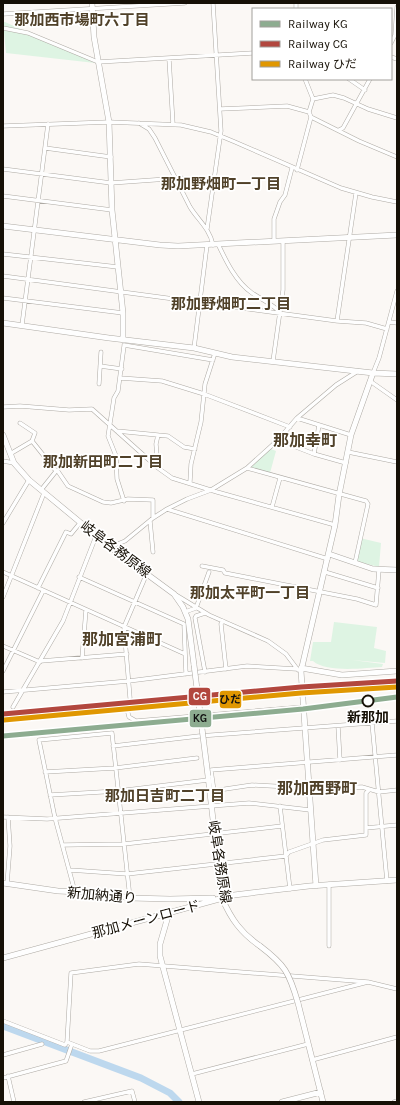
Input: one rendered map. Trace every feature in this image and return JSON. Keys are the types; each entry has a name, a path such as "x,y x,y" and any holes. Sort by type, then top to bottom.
{"street":[{"path":"3,14 92,6 185,3"},
{"path":"207,229 221,136 213,3"},
{"path":"394,3 397,6 396,36"},
{"path":"92,6 98,62 109,122 112,210 123,313 124,346 122,369 109,424 109,441 116,456 117,479 124,501"},
{"path":"3,28 28,33 98,62 252,53"},
{"path":"169,58 173,124"},
{"path":"297,170 311,117 309,112 313,99 305,80"},
{"path":"350,80 365,90"},
{"path":"339,130 343,128 370,80"},
{"path":"313,99 333,95 357,103 368,109 397,118"},
{"path":"220,109 287,106 309,112"},
{"path":"311,117 359,141 397,157"},
{"path":"138,122 149,130 155,138 195,217 207,229 213,245 240,282 250,292 275,307 280,312"},
{"path":"3,126 138,122 173,124 191,127 221,136 292,168 356,193 397,202"},
{"path":"22,325 48,124"},
{"path":"45,148 111,157"},
{"path":"274,241 274,219 280,202 285,195 292,168"},
{"path":"3,169 111,183 175,178 215,182"},
{"path":"338,321 356,193"},
{"path":"3,196 112,210"},
{"path":"3,226 160,245 213,245 397,235"},
{"path":"273,361 283,290 283,241"},
{"path":"194,348 200,302 213,245"},
{"path":"3,254 118,268"},
{"path":"3,276 338,321 366,323 387,329"},
{"path":"316,886 299,670 321,592 335,525 339,494 352,435 379,358 396,301 397,291"},
{"path":"3,298 123,313"},
{"path":"389,322 397,324"},
{"path":"3,323 123,340 194,348 215,353 273,361 373,373 397,374"},
{"path":"124,346 134,346 213,360"},
{"path":"99,384 101,352"},
{"path":"190,482 205,384 215,353"},
{"path":"100,366 122,369"},
{"path":"110,547 125,541 153,518 167,509 187,499 211,490 247,468 278,440 298,418 336,385 358,371"},
{"path":"120,378 162,381 204,394 290,427"},
{"path":"370,381 397,400"},
{"path":"3,407 20,406 69,410 92,409 158,468 172,478 335,525"},
{"path":"298,418 352,435"},
{"path":"10,454 32,441 35,433 20,423"},
{"path":"314,454 319,424"},
{"path":"117,431 168,436 184,447 195,449"},
{"name":"岐阜各務原線","path":"3,435 14,463 29,480 96,536 174,594 186,612 190,628 208,778 212,791 211,805 222,898 228,913 237,927 276,959 290,976 323,1102"},
{"path":"158,435 156,444 158,468"},
{"path":"278,440 314,454 346,463"},
{"path":"32,441 56,471 57,470 68,486 97,500 111,503 153,500 153,518"},
{"path":"348,452 397,462"},
{"path":"3,461 14,463"},
{"path":"247,468 366,501 368,504 355,563"},
{"path":"3,597 42,491 56,471"},
{"path":"272,507 280,478"},
{"path":"3,523 29,480"},
{"path":"167,509 379,570 397,570"},
{"path":"150,521 153,552"},
{"path":"38,588 66,532 71,534 80,523"},
{"path":"13,708 63,622 69,603 96,536"},
{"path":"202,566 223,570 225,573 321,592 376,605 379,570"},
{"path":"3,572 185,654"},
{"path":"186,612 196,608 209,572"},
{"path":"325,572 378,588"},
{"path":"130,698 124,627 147,573"},
{"path":"79,577 184,624 186,674"},
{"path":"3,672 43,591"},
{"path":"174,594 205,613 277,646 286,654 299,670"},
{"path":"82,658 86,610"},
{"path":"205,613 196,616 195,618 205,672"},
{"path":"222,621 221,624 226,669"},
{"path":"3,646 40,661 127,654"},
{"path":"3,692 129,681 247,666 342,675 397,671"},
{"path":"3,720 125,708 127,709 129,717 136,721 302,707"},
{"path":"113,746 199,736 338,726 397,720"},
{"path":"372,723 387,881"},
{"path":"338,726 340,760"},
{"path":"75,892 63,845 54,818 39,740 112,733 130,898"},
{"path":"397,755 211,770 212,791 252,786 308,788 362,787 379,792 397,790"},
{"path":"45,772 116,768 197,758"},
{"path":"50,795 118,791 208,778"},
{"path":"70,870 128,874 286,856 289,852 322,840 366,835 366,792 369,790"},
{"path":"3,817 54,818 249,803 310,810"},
{"path":"280,806 290,889"},
{"path":"5,883 10,846 8,817"},
{"path":"366,828 397,825"},
{"path":"63,845 124,844 282,826"},
{"path":"329,946 329,884 397,880"},
{"name":"新加納通り","path":"5,883 75,892 102,893 130,898 222,898"},
{"name":"那加メーンロード","path":"3,958 222,898 329,884"},
{"path":"170,913 160,944 162,967 199,1102"},
{"path":"368,982 99,1051 90,1051 71,1046 67,1042 71,973 139,964 368,982 397,989"},
{"path":"3,1021 65,1045 67,1042"},
{"path":"312,1060 397,1037"},
{"path":"3,1055 42,1044"},
{"path":"192,1074 308,1044"},
{"path":"3,1078 66,1061 71,1046"},
{"path":"8,1076 14,1102"},
{"path":"84,1102 132,1091 135,1102"},
{"path":"282,1102 320,1092"}],"green space":[{"path":"3,22 5,22 95,63 6,53"},
{"path":"271,449 276,451 270,473 248,467"},
{"path":"360,538 381,543 379,567 355,561"},
{"path":"334,622 377,627 374,648 386,651 385,663 352,660 383,664 382,667 346,669 327,667 310,661 313,642 331,642"}],"waterway":[{"path":"3,1026 141,1078 170,1093 179,1102"}],"rail line":[{"name":"CG","path":"3,714 301,687 397,681"},
{"name":"ひだ","path":"4,720 301,693 397,687"},
{"name":"KG","path":"3,736 303,709 397,697"}],"place":[{"name":"新那加","path":"368,701"}],"district":[{"name":"那加西市場町六丁目","path":"82,20"},
{"name":"那加野畑町一丁目","path":"221,184"},
{"name":"那加野畑町二丁目","path":"231,304"},
{"name":"那加幸町","path":"305,440"},
{"name":"那加新田町二丁目","path":"103,462"},
{"name":"那加太平町一丁目","path":"250,593"},
{"name":"那加宮浦町","path":"122,639"},
{"name":"那加西野町","path":"317,788"},
{"name":"那加日吉町二丁目","path":"165,796"}]}
